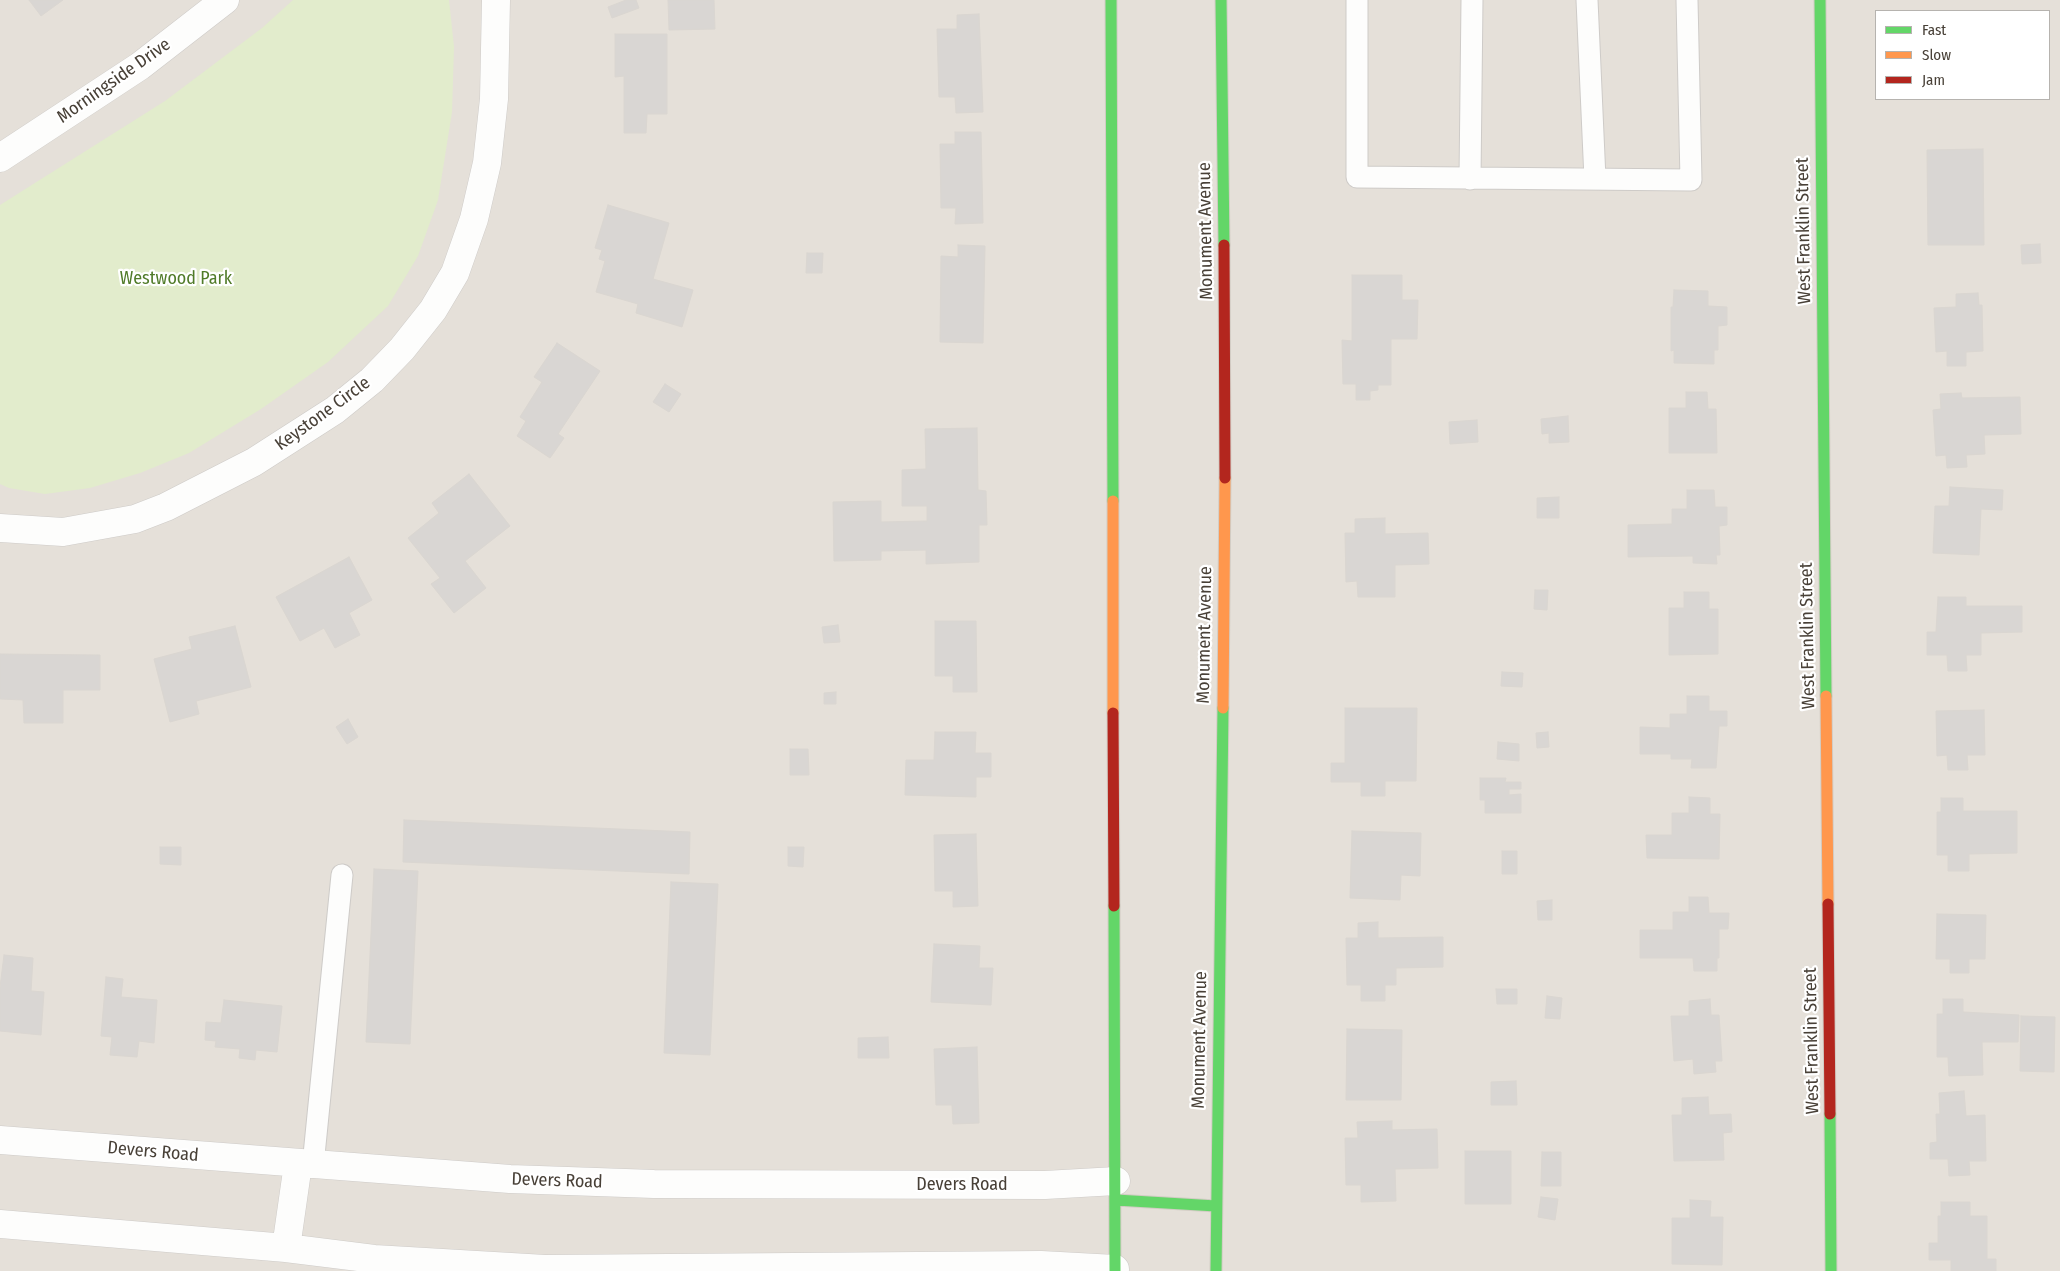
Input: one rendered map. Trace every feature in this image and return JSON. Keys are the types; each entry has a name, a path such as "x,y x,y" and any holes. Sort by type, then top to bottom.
{"street":[{"name":"Morningside Drive","path":"0,158 140,66 225,0"},
{"name":"Keystone Circle","path":"0,528 64,532 135,519 166,507 254,462 335,410 372,380 402,349 433,310 455,273 474,219 487,163 494,99 496,0"},
{"path":"0,1224 286,1248 374,1259 489,1268 592,1270 1041,1265 1116,1270 1111,0"},
{"name":"Monument Avenue","path":"1216,1271 1226,427 1221,0"},
{"name":"West Franklin Street","path":"1820,0 1831,1271"},
{"name":"Devers Road","path":"0,1140 510,1179 654,1184 1045,1185 1116,1191"},
{"path":"286,1248 306,1164"},
{"path":"1116,1191 1216,1206"}],"lane":[{"path":"1357,0 1358,177 1691,180 1688,0"},
{"path":"1470,179 1472,0"},
{"path":"1587,0 1594,179"},
{"path":"306,1164 342,875"}],"shaded area":[{"path":"0,0 2060,0 2060,1271 0,1271"}],"green space":[{"name":"Westwood Park","path":"293,0 449,0 454,47 452,112 438,200 418,256 388,306 328,362 261,409 189,453 140,473 90,488 45,494 9,488 0,484 0,205 165,101 262,28"}],"building":[{"path":"29,0 63,0 41,16"},
{"path":"626,0 636,0 639,8 612,18 608,7"},
{"path":"668,0 714,0 715,29 669,30"},
{"path":"979,14 983,112 956,113 955,97 939,97 937,29 957,29 957,15"},
{"path":"615,34 667,34 667,114 647,114 646,133 624,133 624,76 615,77"},
{"path":"955,132 981,132 983,223 955,224 956,208 941,208 940,144 955,144"},
{"path":"1983,149 1984,245 1928,245 1927,150"},
{"path":"608,205 669,223 653,279 693,290 682,327 636,313 638,304 596,292 605,261 599,259 602,250 595,248"},
{"path":"2040,244 2041,263 2022,264 2021,245"},
{"path":"958,245 985,246 983,343 940,342 941,256 958,257"},
{"path":"807,253 823,253 822,273 806,273"},
{"path":"1352,275 1402,275 1402,300 1418,300 1417,339 1391,339 1391,385 1378,385 1378,390 1370,391 1370,400 1356,400 1356,384 1343,384 1342,340 1352,341"},
{"path":"1674,290 1708,291 1708,306 1727,307 1727,325 1718,326 1718,350 1714,350 1714,364 1674,363 1674,350 1671,351 1671,307 1673,307"},
{"path":"1978,293 1979,305 1982,305 1983,351 1966,352 1966,366 1947,366 1947,351 1936,352 1934,308 1956,307 1956,294"},
{"path":"557,343 600,371 558,434 564,438 550,458 517,436 526,421 520,417 542,382 534,377"},
{"path":"665,384 681,394 669,412 653,402"},
{"path":"1686,392 1707,392 1708,409 1716,409 1717,453 1669,453 1669,408 1686,408"},
{"path":"1961,393 1962,398 2020,397 2021,434 1984,435 1985,454 1966,455 1967,467 1947,468 1946,455 1936,456 1933,410 1941,409 1940,394"},
{"path":"1568,416 1569,442 1549,443 1549,433 1542,434 1541,419"},
{"path":"1477,420 1478,442 1450,444 1449,422"},
{"path":"977,428 978,490 986,491 987,525 979,525 979,562 926,564 926,550 881,551 881,560 834,561 833,502 881,501 881,522 927,521 927,506 902,506 902,470 926,469 925,429"},
{"path":"469,474 510,526 465,561 486,588 454,613 431,584 440,578 408,538 439,513 432,503"},
{"path":"1950,487 2003,490 2002,510 1981,509 1979,555 1933,553 1935,506 1949,506"},
{"path":"1687,490 1714,490 1715,507 1727,507 1727,525 1719,526 1720,555 1716,555 1717,564 1693,563 1693,556 1628,557 1628,525 1672,524 1672,509 1687,509"},
{"path":"1559,497 1559,518 1537,518 1537,498"},
{"path":"1385,518 1385,534 1428,533 1429,564 1395,565 1395,597 1358,597 1357,581 1346,582 1345,533 1355,533 1355,519"},
{"path":"349,557 372,600 349,613 360,635 335,648 324,628 300,641 276,597"},
{"path":"1535,590 1548,590 1547,610 1534,609"},
{"path":"1684,592 1709,592 1709,609 1718,609 1718,654 1669,655 1669,608 1684,608"},
{"path":"1938,597 1966,597 1966,606 2022,606 2022,632 1981,633 1981,655 1966,655 1967,671 1948,671 1947,655 1927,655 1927,632 1936,632"},
{"path":"935,621 976,621 977,692 953,692 953,676 935,676"},
{"path":"838,625 840,642 824,643 822,627"},
{"path":"235,626 251,687 196,701 199,714 170,722 154,659 192,649 189,637"},
{"path":"0,654 100,655 100,690 63,690 63,723 24,723 23,700 0,699"},
{"path":"1502,672 1523,673 1522,687 1501,686"},
{"path":"836,692 836,704 824,704 824,693"},
{"path":"1687,696 1709,696 1709,711 1727,711 1727,726 1719,726 1716,768 1691,768 1692,759 1671,759 1671,754 1640,754 1640,727 1670,728 1670,714 1687,714"},
{"path":"1345,708 1417,708 1416,781 1385,781 1385,796 1361,796 1361,782 1331,782 1331,763 1345,763"},
{"path":"1984,710 1985,755 1967,755 1968,770 1948,770 1947,755 1937,756 1936,711"},
{"path":"348,719 358,737 347,744 336,727"},
{"path":"935,732 976,732 975,753 991,753 991,777 976,777 976,797 905,795 906,760 934,760"},
{"path":"1548,732 1549,747 1537,748 1536,733"},
{"path":"1498,742 1519,744 1519,761 1497,759"},
{"path":"790,749 808,749 809,775 790,775"},
{"path":"1480,778 1506,778 1505,782 1521,782 1521,789 1509,789 1509,795 1521,794 1521,813 1485,813 1485,800 1480,800"},
{"path":"1689,797 1710,798 1710,814 1720,814 1719,859 1647,858 1646,835 1672,835 1672,813 1689,813"},
{"path":"1941,798 1963,798 1963,811 2017,811 2017,853 1969,854 1969,871 1948,871 1948,855 1937,855 1937,812 1941,812"},
{"path":"404,820 690,832 689,874 403,862"},
{"path":"1352,831 1421,833 1420,876 1401,875 1400,900 1350,898"},
{"path":"976,834 978,906 953,907 953,891 935,891 934,835"},
{"path":"160,847 181,847 181,865 160,864"},
{"path":"788,847 804,847 803,867 788,866"},
{"path":"1502,851 1517,851 1517,874 1502,874"},
{"path":"374,869 418,871 410,1044 366,1042"},
{"path":"671,882 718,884 710,1055 664,1053"},
{"path":"1689,897 1708,897 1709,913 1729,913 1728,929 1719,929 1717,971 1694,971 1693,958 1640,958 1640,930 1673,930 1673,912 1689,912"},
{"path":"1552,900 1552,920 1538,920 1537,901"},
{"path":"1937,914 1986,915 1985,959 1969,959 1969,973 1950,973 1950,959 1936,959"},
{"path":"1378,922 1378,938 1443,937 1443,967 1396,968 1396,985 1385,985 1385,1001 1361,1001 1361,985 1347,985 1346,938 1358,938 1358,923"},
{"path":"934,944 980,946 979,968 993,968 991,1005 931,1002"},
{"path":"4,955 33,958 31,991 44,992 41,1035 0,1031 0,987"},
{"path":"106,977 123,979 121,997 157,1000 154,1043 139,1041 137,1057 110,1055 112,1037 101,1036"},
{"path":"1496,989 1517,989 1517,1004 1497,1004"},
{"path":"1547,996 1562,998 1560,1019 1545,1018"},
{"path":"1710,999 1711,1015 1719,1015 1722,1061 1715,1061 1716,1072 1694,1074 1693,1059 1674,1061 1671,1016 1689,1016 1689,1001"},
{"path":"1943,999 1963,999 1963,1012 2019,1015 2018,1042 1982,1042 1983,1075 1949,1076 1948,1057 1937,1057 1937,1014 1943,1014"},
{"path":"224,1000 282,1006 277,1052 256,1050 255,1060 239,1058 240,1049 215,1047 216,1041 205,1040 206,1022 221,1023"},
{"path":"2021,1016 2055,1017 2054,1072 2020,1071"},
{"path":"1347,1029 1402,1030 1401,1100 1346,1100"},
{"path":"888,1037 889,1058 858,1058 858,1038"},
{"path":"977,1047 979,1123 953,1124 952,1105 936,1105 934,1049"},
{"path":"1516,1081 1517,1105 1491,1105 1491,1082"},
{"path":"1964,1091 1966,1116 1985,1115 1986,1161 1969,1161 1970,1175 1949,1176 1948,1159 1930,1159 1930,1143 1937,1142 1936,1114 1940,1114 1939,1093"},
{"path":"1708,1097 1709,1115 1731,1114 1732,1132 1723,1133 1724,1160 1674,1161 1672,1115 1682,1115 1682,1098"},
{"path":"1392,1121 1392,1130 1437,1129 1438,1168 1395,1169 1396,1201 1361,1202 1361,1185 1346,1185 1345,1138 1358,1138 1357,1122"},
{"path":"1465,1151 1511,1151 1511,1204 1465,1204"},
{"path":"1542,1152 1561,1152 1561,1186 1541,1186"},
{"path":"1541,1197 1558,1199 1555,1220 1538,1217"},
{"path":"1690,1200 1711,1201 1710,1217 1723,1217 1722,1265 1672,1264 1672,1218 1690,1218"},
{"path":"1941,1202 1970,1202 1970,1216 1987,1216 1987,1259 1996,1259 1996,1271 1951,1271 1951,1260 1929,1260 1929,1243 1938,1243 1938,1216 1941,1216"}],"traffic: fast":[{"path":"1111,0 1113,501"},
{"path":"1221,0 1224,245"},
{"path":"1820,0 1826,696"},
{"path":"1216,1271 1223,708"},
{"path":"1114,906 1115,1271"},
{"path":"1830,1114 1831,1271"},
{"path":"1116,1200 1216,1206"}],"traffic: slow":[{"path":"1223,708 1225,478"},
{"path":"1113,501 1113,713"},
{"path":"1826,696 1828,904"}],"traffic: jam":[{"path":"1224,245 1225,478"},
{"path":"1113,713 1114,906"},
{"path":"1828,904 1830,1114"}]}
